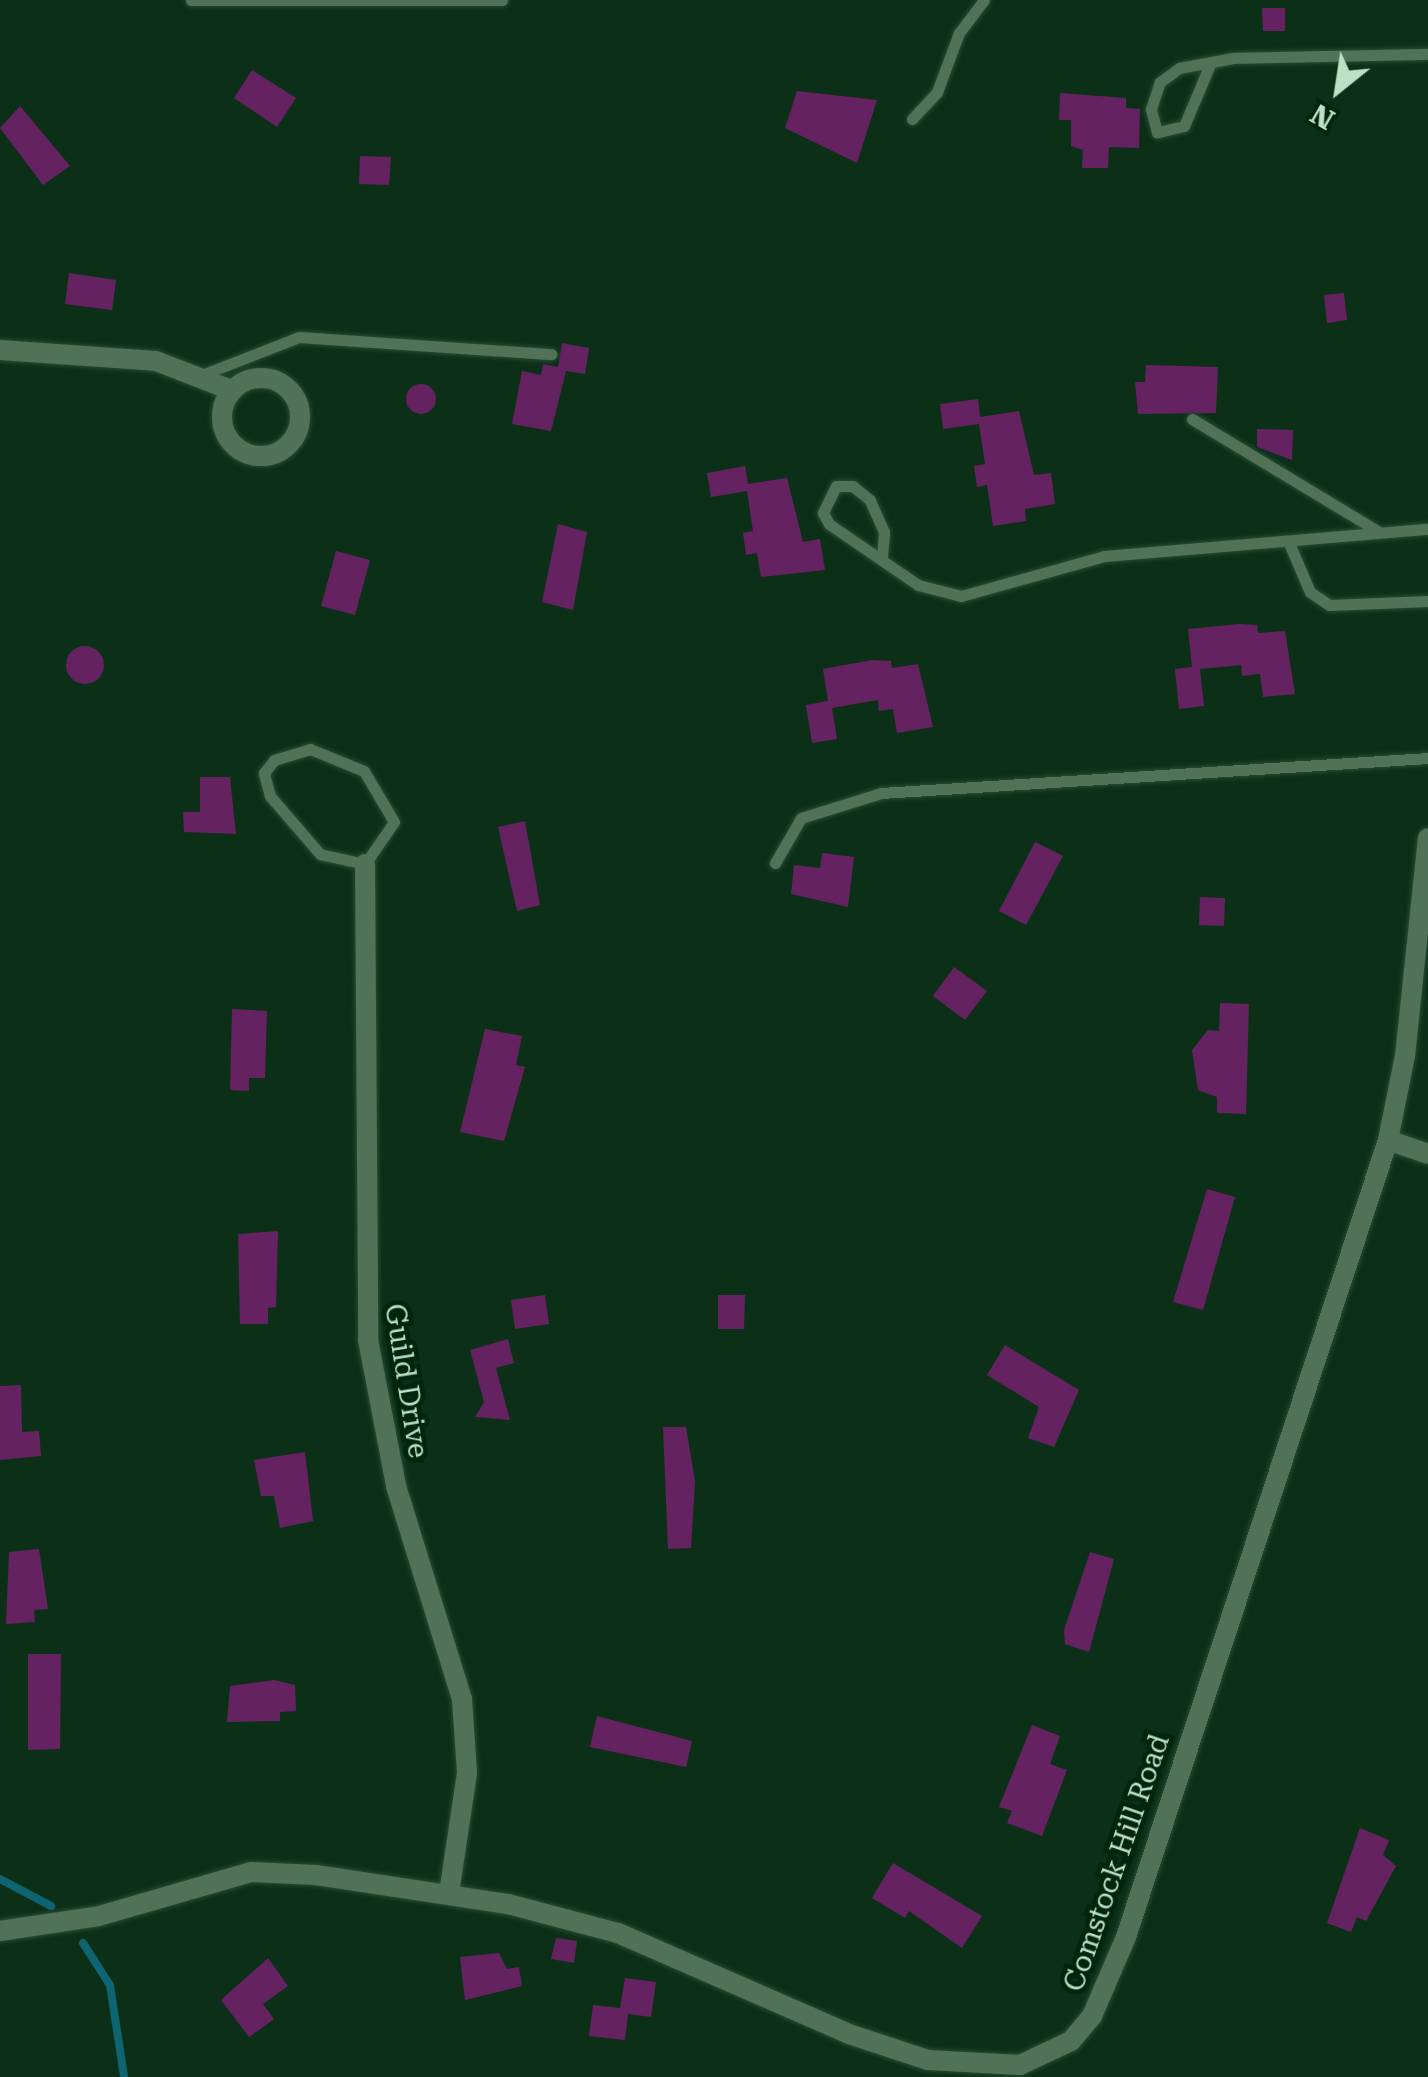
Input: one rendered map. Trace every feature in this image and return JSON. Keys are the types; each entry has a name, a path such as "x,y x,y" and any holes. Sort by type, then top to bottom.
{"street":[{"path":"0,350 135,358 232,390"},
{"name":"Comstock Hill Road","path":"0,1931 99,1916 251,1872 448,1894 648,1943 848,2034 928,2060 1020,2064 1072,2041 1092,2016 1126,1937 1388,1140 1428,838"},
{"name":"Guild Drive","path":"366,864 368,1340 396,1486 464,1712 467,1773 448,1894"},
{"path":"1388,1140 1428,1154"}],"lane":[{"path":"192,0 502,0"},
{"path":"912,119 937,92 959,34 984,0"},
{"path":"1211,62 1184,126 1156,132 1151,109 1160,82 1179,68 1211,62 1428,54"},
{"path":"198,377 300,337 551,354"},
{"path":"1192,419 1380,532"},
{"path":"882,556 884,532 870,500 853,486 836,486 823,513 828,524 858,549 882,556 918,585 960,596 1104,556 1428,529"},
{"path":"1289,543 1310,592 1329,604 1428,601"},
{"path":"310,749 364,771 394,822 366,864 320,854 293,828 270,796 264,773 274,760 310,749"},
{"path":"775,863 801,818 881,793 1428,758"}],"building":[{"path":"1262,8 1285,8 1285,31 1263,31"},
{"path":"252,70 296,98 277,127 234,98"},
{"path":"797,91 877,100 857,163 785,128"},
{"path":"1060,93 1126,98 1126,108 1140,109 1139,148 1109,147 1108,168 1082,168 1083,150 1071,146 1071,120 1059,120"},
{"path":"20,106 70,166 43,185 0,128"},
{"path":"360,156 391,157 389,185 359,184"},
{"path":"69,273 116,280 112,310 65,304"},
{"path":"1344,293 1347,320 1327,323 1324,295"},
{"path":"562,343 589,348 585,374 566,371 551,431 512,424 522,371 541,375 543,364 558,367"},
{"path":"1146,365 1218,367 1216,413 1138,414 1135,382 1145,382"},
{"path":"421,384 432,388 436,399 432,410 421,414 410,410 406,399 410,388"},
{"path":"978,399 980,417 1019,411 1034,475 1051,473 1055,504 1025,509 1026,521 993,526 987,485 977,487 974,466 985,464 979,424 943,429 940,404"},
{"path":"1257,429 1293,430 1292,460 1257,447"},
{"path":"745,466 748,484 787,478 803,542 820,539 825,570 761,577 757,553 746,555 743,533 753,531 747,491 711,497 707,473"},
{"path":"558,524 587,532 573,610 542,602"},
{"path":"336,551 370,560 355,615 321,606"},
{"path":"1257,625 1258,633 1285,631 1295,694 1263,697 1260,674 1242,676 1241,665 1200,669 1204,706 1179,709 1175,669 1192,667 1188,629"},
{"path":"85,646 99,651 104,665 99,679 85,684 71,679 66,665 71,651"},
{"path":"872,660 891,661 892,668 918,664 933,727 897,733 893,709 879,711 878,700 832,708 837,739 812,743 806,705 828,701 823,669"},
{"path":"200,777 230,777 236,834 184,832 183,812 200,812"},
{"path":"525,821 540,905 517,911 498,827"},
{"path":"1035,842 1063,856 1026,925 999,911"},
{"path":"822,853 854,857 848,907 791,894 794,865 820,868"},
{"path":"1200,897 1225,898 1224,926 1199,925"},
{"path":"954,967 987,991 965,1020 933,996"},
{"path":"1220,1003 1249,1004 1246,1114 1217,1113 1217,1097 1198,1090 1192,1050 1208,1030 1219,1031"},
{"path":"232,1009 267,1011 265,1078 249,1078 249,1091 230,1090"},
{"path":"485,1029 522,1036 516,1065 525,1067 504,1141 460,1132"},
{"path":"1207,1189 1235,1197 1203,1310 1173,1302"},
{"path":"278,1231 276,1307 268,1308 268,1324 240,1324 238,1234"},
{"path":"545,1295 549,1324 515,1329 511,1300"},
{"path":"718,1295 745,1295 744,1329 718,1329"},
{"path":"508,1339 514,1363 496,1368 510,1420 475,1417 484,1402 470,1350"},
{"path":"1005,1345 1079,1390 1054,1447 1028,1438 1039,1407 987,1375"},
{"path":"21,1385 22,1432 39,1431 41,1456 0,1460 0,1386"},
{"path":"663,1427 686,1427 695,1481 691,1548 668,1549"},
{"path":"305,1452 313,1521 280,1528 274,1496 261,1496 254,1460"},
{"path":"39,1549 48,1609 34,1610 35,1622 6,1624 9,1552"},
{"path":"1090,1552 1114,1559 1089,1652 1065,1644 1064,1630"},
{"path":"28,1654 61,1654 60,1749 28,1750"},
{"path":"274,1680 295,1685 296,1711 280,1712 280,1721 227,1722 230,1686"},
{"path":"597,1716 692,1741 686,1767 590,1747"},
{"path":"1032,1725 1060,1736 1050,1764 1067,1770 1042,1836 1007,1823 1012,1811 999,1807"},
{"path":"1360,1828 1389,1840 1383,1855 1396,1866 1366,1921 1357,1917 1351,1932 1327,1923"},
{"path":"893,1863 982,1916 962,1948 909,1911 905,1918 872,1898"},
{"path":"556,1938 577,1941 574,1963 551,1959"},
{"path":"499,1953 507,1969 519,1967 522,1986 465,2000 460,1957"},
{"path":"268,1958 288,1986 263,2004 274,2019 249,2037 221,2000"},
{"path":"625,1978 656,1982 651,2017 628,2014 625,2040 589,2036 593,2005 620,2008"}],"waterway":[{"path":"0,1879 51,1906"},
{"path":"83,1943 110,1985 124,2077"}]}
